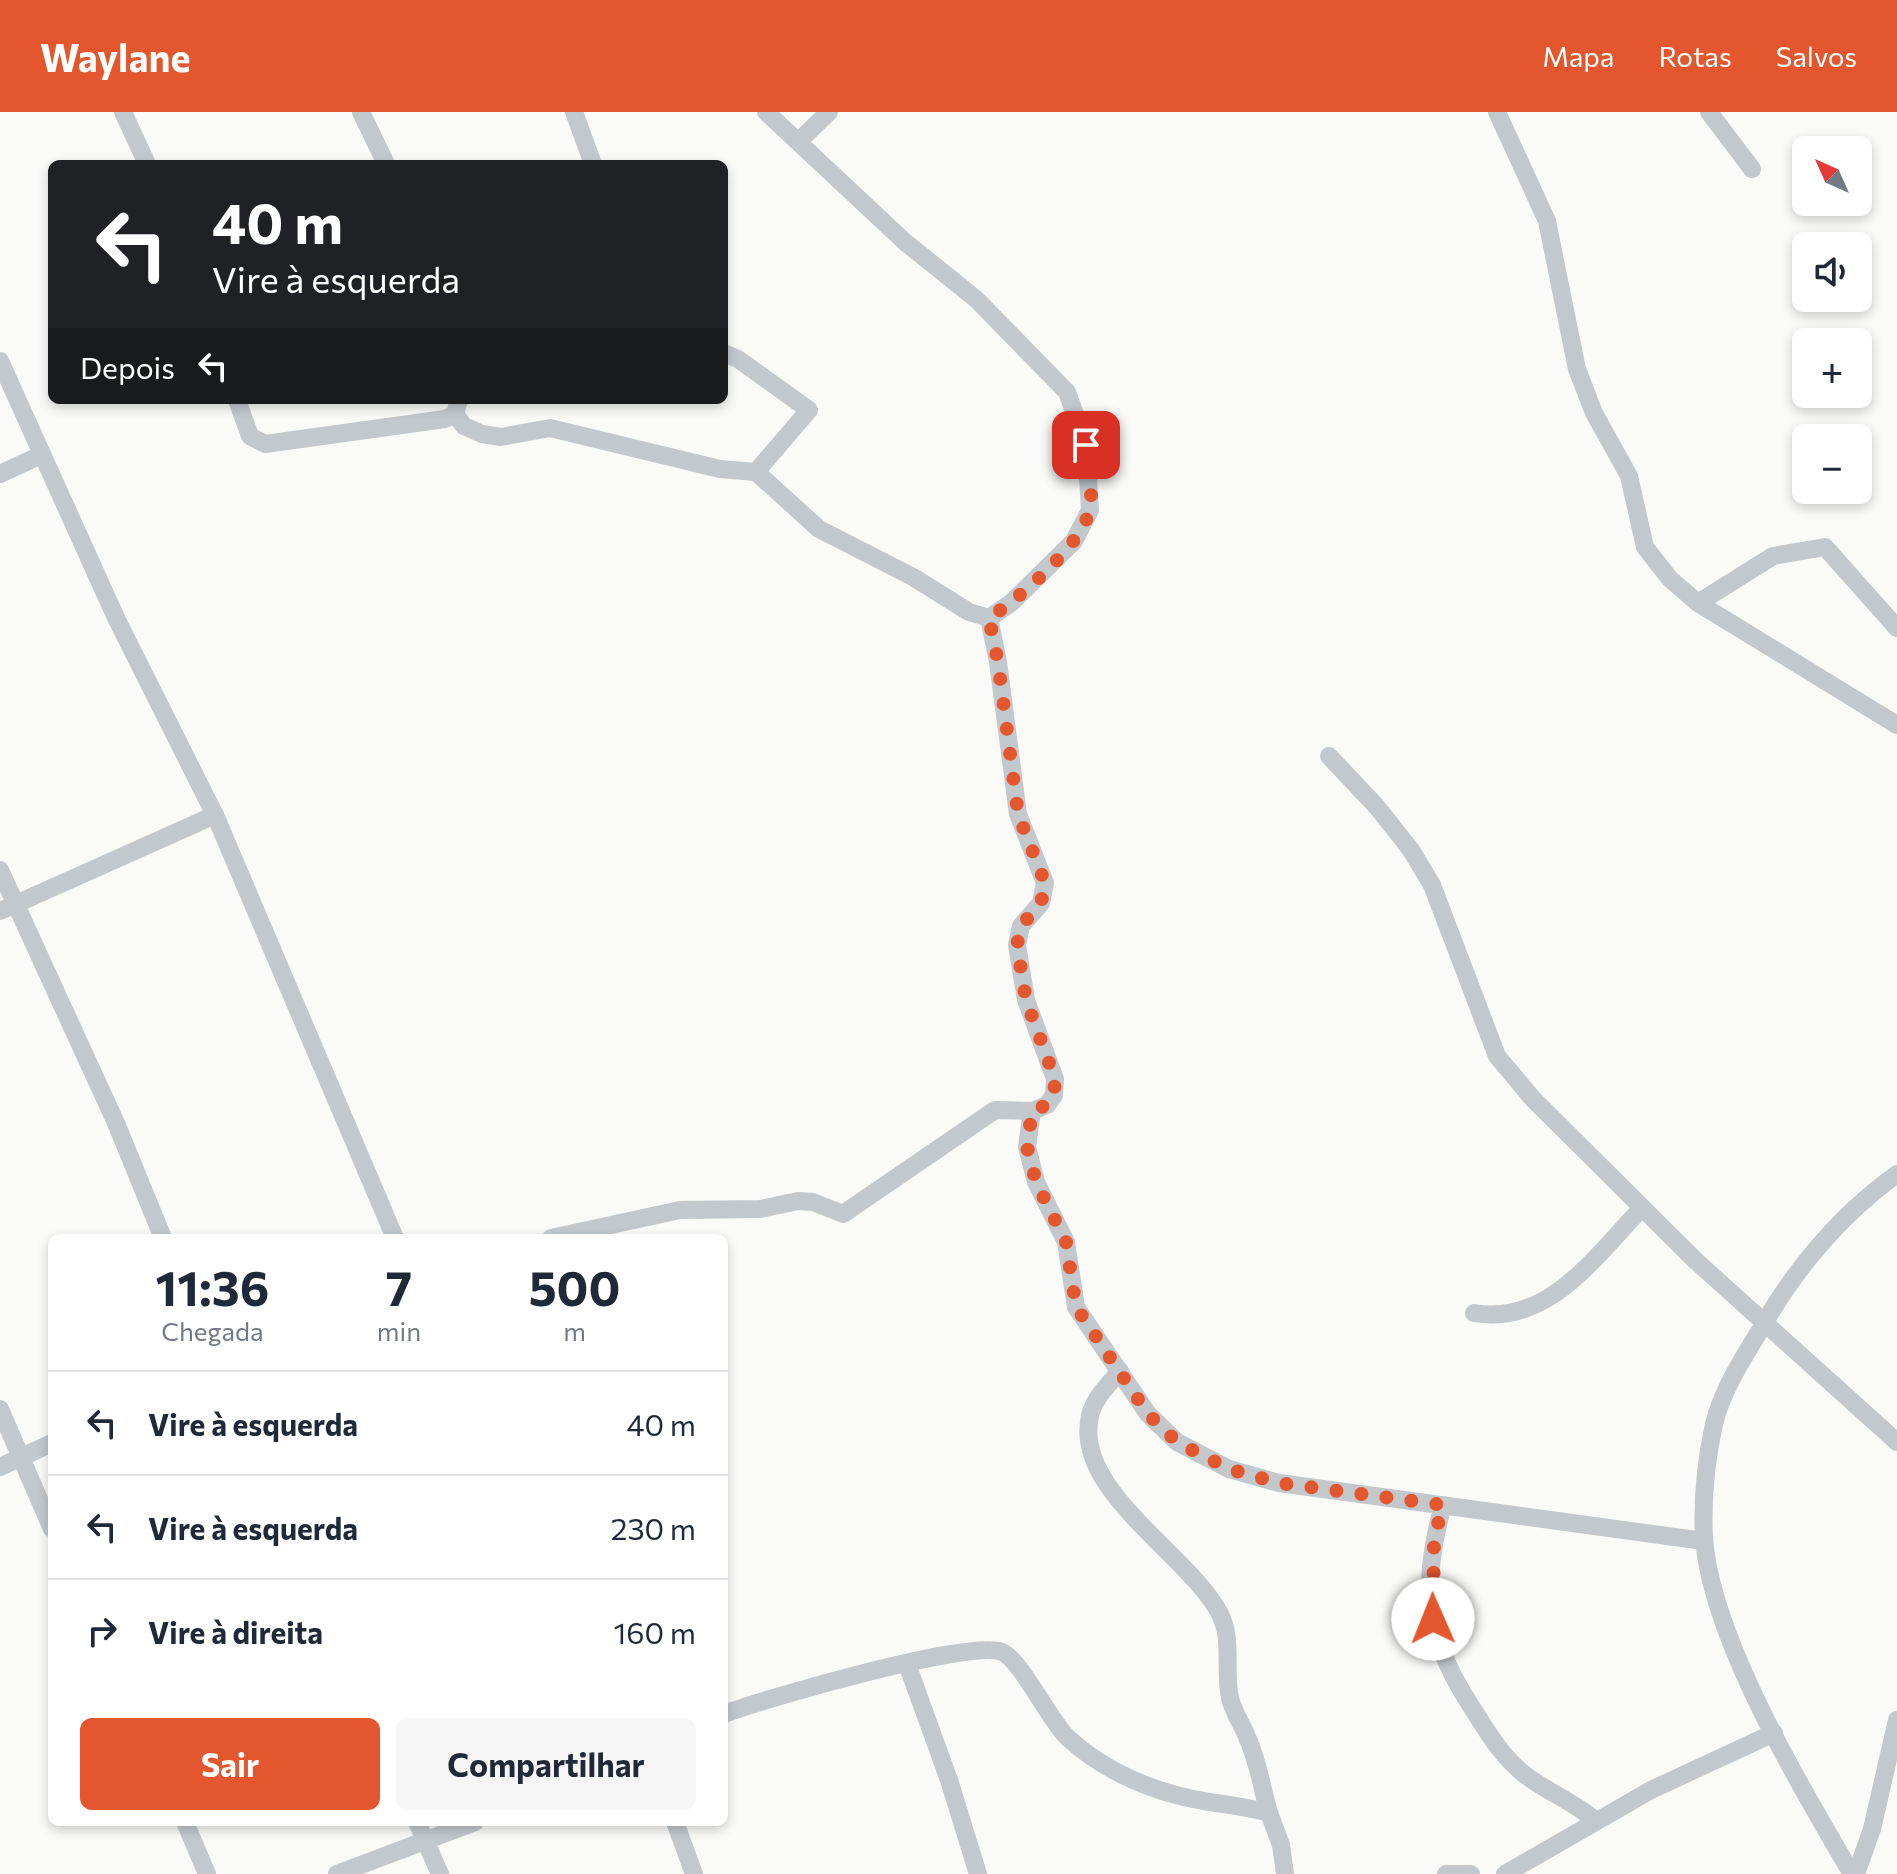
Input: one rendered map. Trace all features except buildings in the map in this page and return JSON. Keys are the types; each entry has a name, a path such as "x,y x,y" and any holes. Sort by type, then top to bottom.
{"street":[{"path":"123,112 145,160"},
{"path":"361,112 384,160"},
{"path":"574,112 592,160"},
{"path":"766,112 905,242 976,299 1067,392 1079,419 1090,473 1090,510 1074,541 1011,603 989,618"},
{"path":"799,141 829,112"},
{"path":"1497,112 1547,221 1577,369 1594,413 1629,476 1645,547 1670,579 1698,603 1897,725"},
{"path":"1709,112 1752,169"},
{"path":"728,355 809,410 806,418 756,472"},
{"path":"0,361 117,620 215,815 393,1234"},
{"path":"238,404 250,436 265,444 445,419 457,407 464,426 482,434 501,437 550,428 720,469 756,472 819,529 913,577 969,612 989,618"},
{"path":"0,474 41,455"},
{"path":"1698,603 1773,556 1825,547 1897,628"},
{"path":"569,1234 680,1210 760,1209 798,1201 813,1202 843,1214 995,1110 1032,1111 1047,1105 1054,1095 1055,1079 1026,1000 1017,945 1021,926 1041,903 1045,883 1018,814 998,662 989,618"},
{"path":"1329,756 1386,818 1432,885 1497,1056 1533,1099 1642,1208 1897,1442"},
{"path":"8,907 215,815"},
{"path":"0,870 8,907 116,1123 161,1234"},
{"path":"1032,1111 1027,1147 1036,1182 1066,1242 1076,1307 1148,1414 1177,1442 1229,1469 1326,1492 1704,1541"},
{"path":"1854,1874 1805,1795 1731,1639 1704,1541 1704,1483 1715,1421 1739,1367 1765,1321 1806,1258 1843,1220 1897,1174"},
{"path":"1474,1313 1514,1314 1541,1304 1559,1292 1642,1208"},
{"path":"1120,1371 1090,1415 1088,1441 1096,1469 1108,1488 1195,1579 1219,1612 1228,1641 1230,1701 1248,1738 1281,1845 1285,1874"},
{"path":"0,1409 48,1520"},
{"path":"0,1467 48,1445"},
{"path":"1443,1505 1434,1539 1431,1600 1434,1638 1447,1670 1506,1758 1526,1775 1573,1801 1595,1820"},
{"path":"728,1712 755,1702 907,1664 987,1650 1002,1652 1016,1664 1066,1737 1115,1772 1157,1789 1269,1813"},
{"path":"907,1664 949,1780 978,1874"},
{"path":"1854,1874 1872,1829 1897,1720"},
{"path":"1505,1874 1595,1820 1774,1733"},
{"path":"187,1826 207,1874"},
{"path":"419,1826 440,1874"},
{"path":"337,1874 465,1826"},
{"path":"676,1826 694,1874"},
{"path":"1446,1874 1471,1874"}],"route":[{"path":"1086,445 1090,510 1074,541 1011,603 989,618 998,662 1009,766 1018,814 1045,883 1041,903 1021,926 1017,945 1026,1000 1055,1079 1054,1095 1047,1105 1032,1111 1027,1147 1036,1182 1066,1242 1076,1307 1148,1414 1177,1442 1229,1469 1279,1483 1326,1492 1443,1505 1434,1539 1433,1619"}]}
